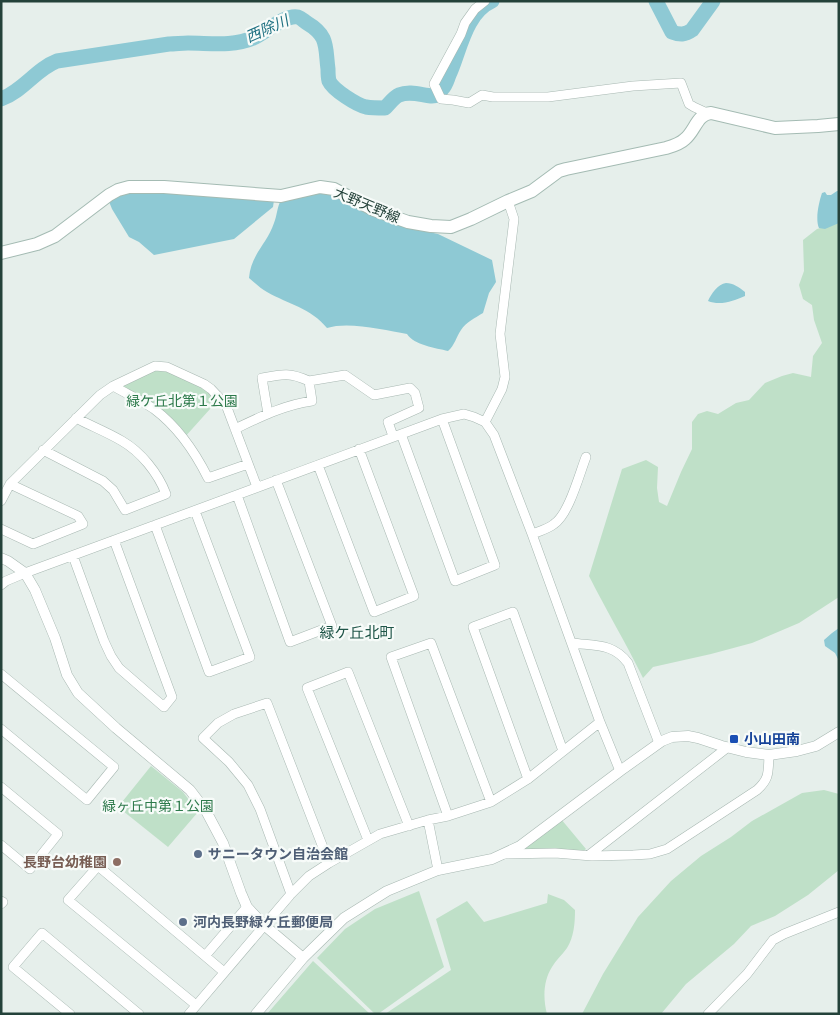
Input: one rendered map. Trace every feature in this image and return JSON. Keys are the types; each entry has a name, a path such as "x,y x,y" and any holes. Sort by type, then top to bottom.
{"main road":[{"path":"706,114 711,113 775,128 839,124"},
{"name":"大野天野線","path":"1,254 37,244 55,236 109,195 129,187 164,187 281,196 320,187 334,189 374,210 408,222 451,227 532,191 559,171 681,143 687,138 698,119 706,114"}],"street":[{"path":"485,1 465,23 434,84 439,94 453,100 469,103 482,95 493,97 548,96 633,86 681,83 689,104 706,114"},
{"path":"485,422 502,389 504,377 500,334 514,219 508,201"},
{"path":"1,501 10,484 100,394 155,366 167,367 204,384 226,405 257,487"},
{"path":"268,414 262,378 284,374 299,376 309,381 345,375 374,395 410,388 415,393 418,408 388,422 397,435 455,582 495,565 442,419"},
{"path":"235,428 294,404 312,401 309,381"},
{"path":"113,386 152,408 168,421 188,443 208,478 248,464"},
{"path":"1,585 25,573 237,496 359,449 442,419 464,414 485,422 494,435 600,722 620,771"},
{"path":"43,450 103,481 113,490 125,510 166,494 163,485 141,456 122,441 76,418"},
{"path":"318,465 374,612 414,596 359,449"},
{"path":"532,534 556,524 565,512 586,457"},
{"path":"237,496 290,642 332,626 276,480"},
{"path":"1,529 33,544 83,524 78,516 10,484"},
{"path":"155,525 209,672 250,657 195,511"},
{"path":"73,556 111,656 119,668 164,707 172,697 114,540"},
{"path":"1,558 25,573 55,638 67,675 78,693 116,728 190,790 206,811 223,843 240,893 248,907 264,925 302,958"},
{"path":"528,779 473,627 513,612 563,751"},
{"path":"448,816 391,657 430,643 491,802"},
{"path":"572,643 607,647 623,656 628,663 659,743"},
{"path":"368,840 308,688 348,672 409,826"},
{"path":"1,674 114,767 87,800 1,730"},
{"path":"291,894 260,809 248,785 229,762 203,738 218,723 234,714 267,703 328,863"},
{"path":"188,1014 291,894 309,876 328,863 380,834 448,816 491,802 528,779 600,722"},
{"path":"256,1014 302,958 344,918 387,890 438,870 492,858 520,846 659,743 672,737 688,736 728,748 769,755 816,746 839,732"},
{"path":"589,855 728,748"},
{"path":"504,854 555,853 633,856 667,849 757,790 767,778 769,755"},
{"path":"1,787 58,834 30,869 1,845"},
{"path":"428,820 438,870"},
{"path":"196,1005 68,900 98,866 224,972"},
{"path":"205,956 248,907"},
{"path":"826,917 839,907"},
{"path":"708,1014 747,974 773,940 839,912"},
{"path":"70,1014 13,967 42,933 139,1014"}],"green space":[{"path":"839,222 839,597 799,623 752,643 653,667 643,678 589,576 622,469 646,460 658,467 657,488 659,502 667,506 692,449 692,422 698,414 707,411 718,414 736,403 749,400 765,383 782,376 793,373 811,377 813,356 822,343 814,320 812,305 803,299 799,285 804,271 803,240 817,229"},
{"name":"緑ケ丘北第１公園","path":"155,368 167,368 203,385 219,399 184,438 169,420 117,386"},
{"name":"緑ヶ丘中第１公園","path":"151,766 183,792 198,812 168,847 118,807"},
{"path":"824,790 839,794 839,870 808,895 775,916 751,926 734,944 686,984 661,1014 582,1014 603,974 638,917 671,881 701,856 752,821 802,793"},
{"path":"561,819 586,849 582,852 529,852 524,848"},
{"path":"419,891 444,967 378,1014 375,1014 317,958 345,929 375,909"},
{"path":"548,894 564,900 575,910 575,920 569,944 549,972 545,984 544,996 547,1014 385,1014 451,970 436,919 467,901 484,922 547,903"},
{"path":"313,961 370,1014 267,1014"}],"water":[{"path":"129,191 274,200 273,207 234,239 154,255 139,242 129,237 108,199"},
{"path":"322,191 338,195 401,226 438,234 492,260 496,282 489,293 483,313 463,327 448,351 415,341 407,334 388,330 345,325 327,328 314,316 265,291 249,278 253,262 271,230 281,200"},
{"path":"839,191 839,223 825,229 819,228 817,215 822,193 825,192 827,195 831,195"},
{"path":"726,283 740,288 745,292 745,296 722,303 708,301 718,287"},
{"path":"839,628 839,661 835,653 825,646 824,640"}],"waterway":[{"name":"西除川","path":"1,99 16,91 42,69 57,61 169,44 237,43 258,36 287,18 298,17 323,37 331,85 346,97 362,106 385,108 395,97 404,93 437,95 446,82 469,23 475,14 492,1"},
{"name":"西除川","path":"656,1 672,32 680,34 685,34 692,30 713,1"}],"place":[{"name":"小山田南","path":"734,739"},
{"name":"サニータウン自治会館","path":"198,854"},
{"name":"長野台幼稚園","path":"117,862"},
{"name":"河内長野緑ケ丘郵便局","path":"183,922"}],"district":[{"name":"緑ケ丘北町","path":"357,633"}]}
